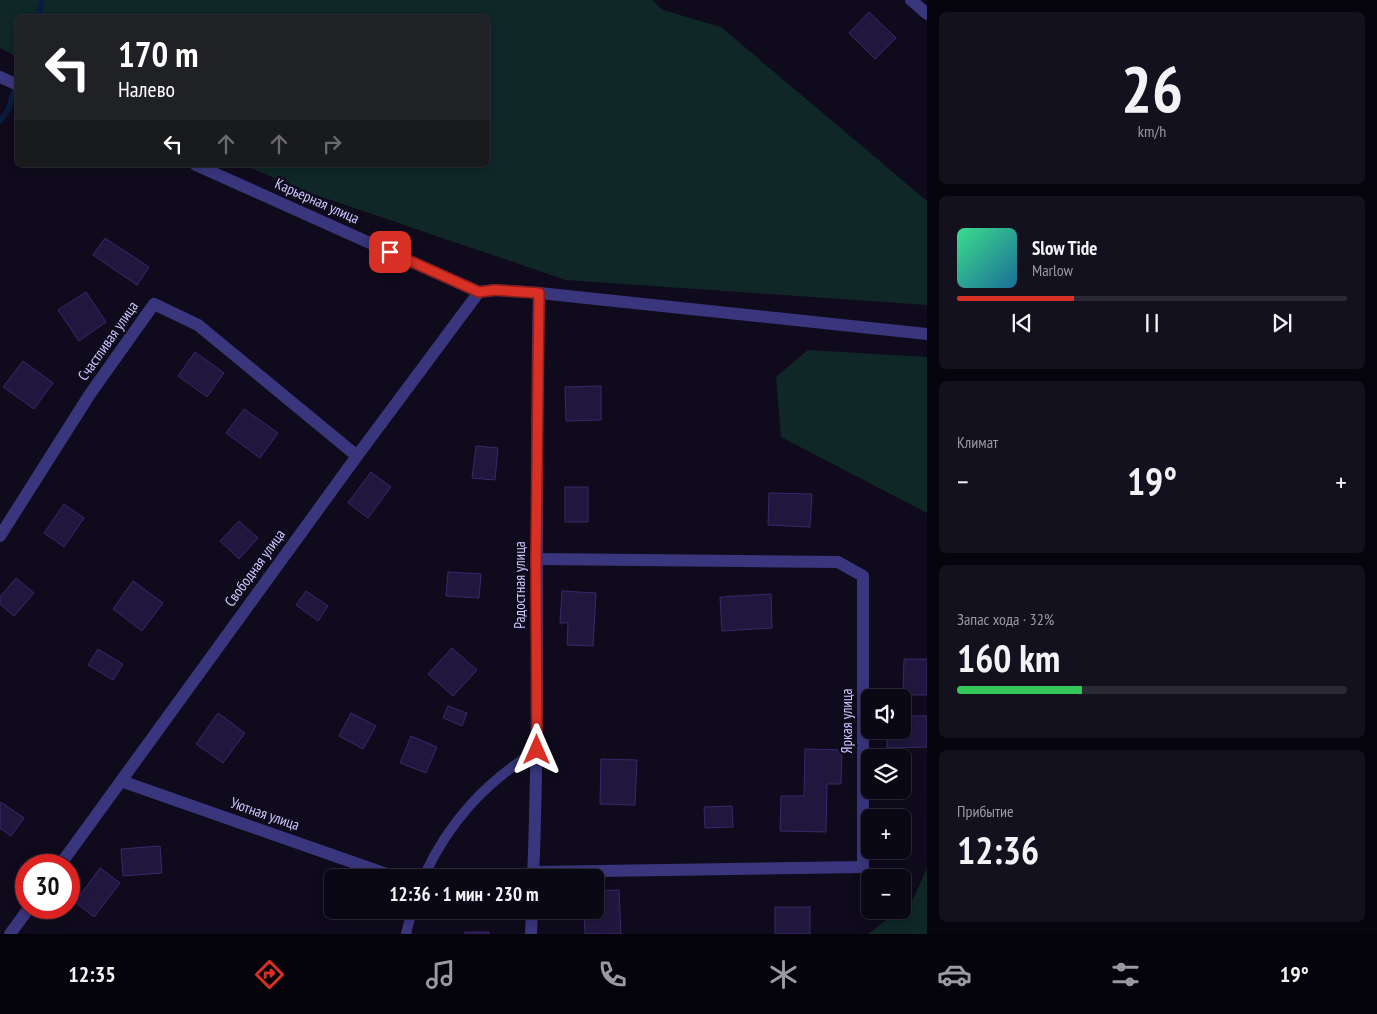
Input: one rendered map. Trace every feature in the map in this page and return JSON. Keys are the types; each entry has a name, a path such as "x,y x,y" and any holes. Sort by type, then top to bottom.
{"street":[{"path":"911,0 927,14"},
{"path":"0,77 15,84"},
{"name":"Карьерная улица","path":"200,167 479,292"},
{"path":"479,292 495,290 539,293 927,334"},
{"name":"Свободная улица","path":"68,854 357,456 479,292"},
{"name":"Радостная улица","path":"533,869 537,750 536,560 539,293"},
{"name":"Счастливая улица","path":"0,536 90,394 154,304 198,325 357,456"},
{"name":"Яркая улица","path":"536,560 838,562 863,576 863,867 604,873"},
{"name":"Уютная улица","path":"121,780 373,869"},
{"path":"10,934 21,919"},
{"path":"531,934 532,919"}],"lane":[{"path":"427,869 448,831 466,807 511,766 537,750"},
{"path":"406,934 410,919"}],"green space":[{"path":"0,0 652,0 663,10 721,27 927,201 927,305 566,280 304,191 249,167 490,167 490,15 15,15 15,56 0,48"},
{"path":"808,350 927,357 927,513 781,437 776,377"},
{"path":"927,868 927,934 868,934 887,919 911,919 911,901"}],"building":[{"path":"869,12 896,38 875,59 849,33"},
{"path":"105,238 149,267 137,285 93,255"},
{"path":"86,292 106,322 79,341 58,310"},
{"path":"195,352 224,373 207,397 178,376"},
{"path":"23,361 53,383 34,409 3,387"},
{"path":"601,386 601,420 566,421 565,387"},
{"path":"244,409 278,433 260,458 226,433"},
{"path":"476,446 498,448 495,480 472,478"},
{"path":"371,472 391,487 368,518 348,503"},
{"path":"565,487 588,487 588,522 565,522"},
{"path":"769,493 812,494 810,527 768,525"},
{"path":"64,504 84,518 64,547 44,533"},
{"path":"239,521 258,538 239,559 220,541"},
{"path":"448,572 481,574 479,598 446,596"},
{"path":"16,578 34,593 14,616 0,604 0,597"},
{"path":"133,581 163,603 142,631 113,609"},
{"path":"306,591 328,606 318,621 296,605"},
{"path":"562,591 596,593 593,646 567,645 568,623 560,623"},
{"path":"771,594 772,628 722,631 720,597"},
{"path":"452,648 477,670 453,696 428,674"},
{"path":"98,649 123,664 113,680 88,665"},
{"path":"904,659 927,659 927,695 911,695 911,689 903,689"},
{"path":"448,706 467,713 462,726 443,718"},
{"path":"218,713 245,733 223,763 196,744"},
{"path":"351,713 376,726 363,749 339,736"},
{"path":"911,716 927,716 927,747 887,748 887,739 911,739"},
{"path":"411,736 437,747 426,773 400,763"},
{"path":"805,749 842,750 841,784 827,784 826,832 780,831 781,796 804,796"},
{"path":"601,759 637,760 635,805 600,804"},
{"path":"1,802 24,818 11,836 0,828"},
{"path":"732,806 733,827 705,828 704,807"},
{"path":"160,846 162,873 123,876 121,849"},
{"path":"100,868 120,883 94,917 80,906 80,895"},
{"path":"619,890 621,934 585,934 584,919 604,919 604,891"},
{"path":"775,907 810,907 810,934 775,934"},
{"path":"465,932 489,932 489,934 465,934"}],"waterway":[{"path":"38,15 42,0"},
{"path":"0,121 8,110 15,88"}],"route":[{"path":"390,252 479,292 495,290 539,293 536,560 537,750"}]}
